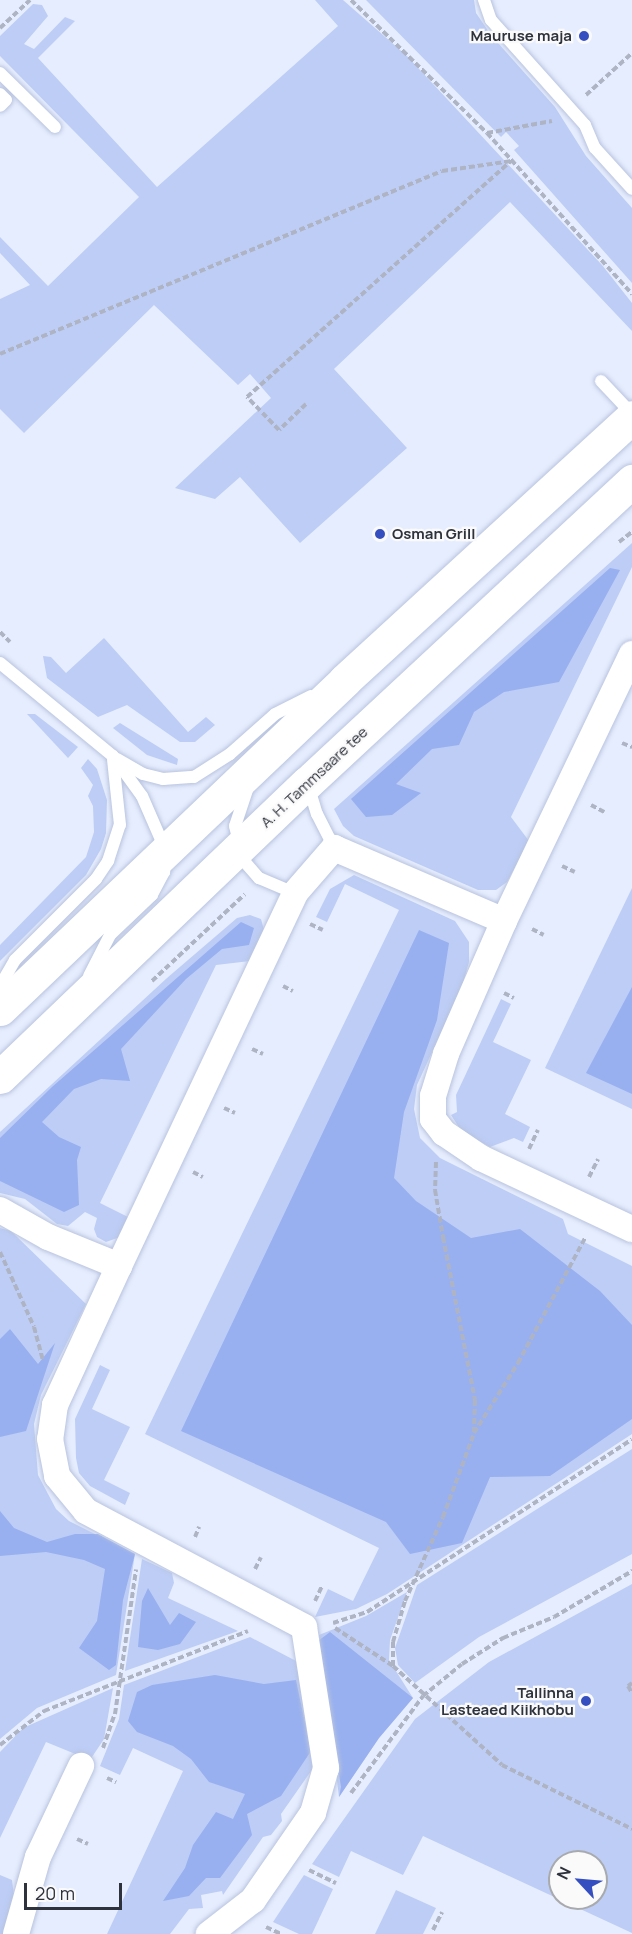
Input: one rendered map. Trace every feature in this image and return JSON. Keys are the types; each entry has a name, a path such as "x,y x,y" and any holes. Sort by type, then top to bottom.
{"main road":[{"path":"0,1009 165,849 345,680 632,416"},
{"name":"A. H. Tammsaare tee","path":"0,1077 307,783 632,481"}],"street":[{"path":"632,654 504,921 446,1054 433,1096 433,1119 452,1141 481,1158 632,1230"},
{"path":"209,1934 253,1900 313,1813 326,1768 304,1627 86,1511 57,1476 50,1439 55,1405 295,893 334,848 504,921"},
{"path":"0,1210 48,1237 119,1266"},
{"path":"16,1934 38,1857 81,1766"}],"lane":[{"path":"484,0 491,20 585,125 595,148 632,189"},
{"path":"0,73 55,127"},
{"path":"0,94 6,100 0,106"},
{"path":"601,381 632,416"},
{"path":"0,663 113,756 142,774 179,780 194,777 230,754 275,714 345,680"},
{"path":"75,1003 110,935 152,894 164,872 165,849 142,796 113,756"},
{"path":"0,986 15,960 89,886 108,861 120,825 113,756"},
{"path":"255,765 235,826 239,848 259,878 295,893"},
{"path":"307,783 316,814 334,848"}],"path":[{"path":"0,28 30,0"},
{"path":"351,0 487,133 632,294"},
{"path":"487,133 548,123 572,111 632,53"},
{"path":"0,354 442,171 511,161"},
{"path":"306,404 279,430 247,397 511,161"},
{"path":"621,742 632,747"},
{"path":"591,805 603,812"},
{"path":"561,866 574,872"},
{"path":"310,923 323,930"},
{"path":"531,928 544,935"},
{"path":"280,985 293,991"},
{"path":"500,991 514,998"},
{"path":"249,1048 263,1054"},
{"path":"436,1155 435,1190 463,1355 475,1400 474,1433"},
{"path":"393,1666 393,1642 405,1601 443,1517 474,1433 518,1363 598,1213"},
{"path":"0,1252 34,1327 55,1405"},
{"path":"81,1766 95,1762 108,1741 115,1714 123,1641 143,1543"},
{"path":"254,1570 261,1557"},
{"path":"347,1798 423,1696 503,1638 554,1617 632,1570"},
{"path":"315,1601 322,1586"},
{"path":"329,1624 393,1666 423,1696 502,1765 632,1829"},
{"path":"632,1683 628,1686 632,1693"},
{"path":"301,1865 336,1883"},
{"path":"434,1930 442,1911"},
{"path":"260,1924 281,1934"}],"shaded area":[{"path":"315,0 343,0 407,56 602,265 632,303 632,331 510,202 334,369 407,448 300,543 240,477 215,499 175,488 271,398 250,374 238,385 154,305 24,433 0,409 0,299 30,285 0,253 0,237 48,286 139,197 0,56 0,36 33,4 42,5 48,16 24,44 34,49 65,17 75,21 38,58 157,187 338,26"},
{"path":"366,0 474,0 476,13 491,35 555,107 586,156 632,208 632,283 514,150 519,146 506,132 501,137"},
{"path":"632,543 632,567 511,817 529,841 507,882 496,890 478,890 354,836 343,826 334,809"},
{"path":"610,568 620,570 559,682 504,692 474,712 459,745 432,749 396,784 421,793 392,815 366,817 351,799"},
{"path":"104,638 188,732 206,717 215,725 195,742 180,742 127,705 98,717 47,678 43,656 51,657 66,673"},
{"path":"27,714 35,714 78,747 68,758"},
{"path":"120,723 178,759 177,765 147,755 113,728"},
{"path":"88,759 97,769 107,800 106,833 101,849 86,875 0,961 0,945 86,857 94,832 93,806 88,796 93,785 81,768"},
{"path":"354,875 455,921 469,942 469,962 462,987 417,1085 414,1109 420,1138 440,1158 563,1219 568,1234 632,1266 632,1434 387,1594 356,1609 315,1617 328,1589 353,1601 379,1548 145,1434 399,910 345,884 327,922 316,917 330,889"},
{"path":"632,888 632,1109 545,1068"},
{"path":"250,915 261,919 264,930 250,961 216,965 100,1203 130,1218 120,1237 106,1242 97,1237 94,1229 97,1218 85,1212 68,1226 57,1224 25,1199 0,1193 0,1132 167,978 237,918"},
{"path":"241,922 254,928 249,945 222,949 186,979 121,1049 130,1081 101,1079 74,1089 42,1122 59,1137 81,1147 77,1160 79,1205 64,1212 0,1181 0,1138 52,1087"},
{"path":"419,930 449,943 437,1020 404,1112 394,1178 416,1201 471,1238 520,1229 600,1291 632,1325 632,1419 550,1476 490,1477 462,1543 410,1554 386,1522 181,1431"},
{"path":"632,987 632,1094 586,1073"},
{"path":"501,999 511,1004 493,1042 531,1060 505,1114 530,1127 523,1142 514,1138 490,1147 462,1132 451,1115 457,1112 456,1095"},
{"path":"0,1228 11,1231 86,1304 41,1395 34,1424 38,1475 56,1509 69,1521 135,1554 116,1675 37,1708 0,1739"},
{"path":"10,1329 38,1364 55,1343 26,1431 0,1437 0,1339"},
{"path":"100,1365 110,1370 92,1409 130,1427 104,1480 130,1493 125,1505 90,1486 79,1473 76,1458 75,1419"},
{"path":"632,1449 632,1554 479,1637 415,1683 398,1665 395,1648 417,1585"},
{"path":"0,1511 14,1528 47,1542 75,1534 98,1534 135,1554 123,1600 116,1665 109,1670 79,1648 97,1621 105,1569 84,1560 46,1552 0,1556"},
{"path":"142,1559 172,1573 174,1583 168,1598 238,1631 125,1671"},
{"path":"632,1584 632,1933 582,1910 608,1910 608,1850 548,1850 548,1894 423,1836 403,1875 351,1851 339,1877 312,1864 415,1719 489,1662"},
{"path":"148,1588 170,1625 179,1613 196,1622 180,1644 158,1650 138,1647 142,1601"},
{"path":"407,1592 390,1640 389,1660 413,1698 379,1738 339,1797 319,1635 366,1616"},
{"path":"330,1632 413,1698 379,1738 339,1797 341,1787 318,1641"},
{"path":"250,1637 298,1662 316,1764 281,1814 282,1821 271,1835 263,1837 223,1895 222,1891 201,1895 203,1908 189,1909 170,1934 107,1934 183,1771 133,1748 120,1775 100,1766 119,1719 124,1685"},
{"path":"215,1675 264,1684 296,1680 311,1751 281,1796 247,1814 252,1835 220,1878 206,1878 189,1896 163,1901 185,1868 193,1845 216,1812 233,1819 245,1794 209,1782 191,1759 173,1746 137,1732 128,1721 137,1692 152,1685"},
{"path":"113,1688 104,1739 90,1760 46,1742 0,1838 0,1752 23,1728"},
{"path":"0,1875 12,1880 14,1896 7,1934 0,1934"},
{"path":"304,1875 333,1889 312,1934 299,1934 273,1922"},
{"path":"396,1890 436,1908 423,1934 375,1934"}],"place":[{"name":"Mauruse maja","path":"584,36"},
{"name":"Osman Grill","path":"380,534"},
{"name":"Tallinna Lasteaed Kiikhobu","path":"586,1701"}]}
